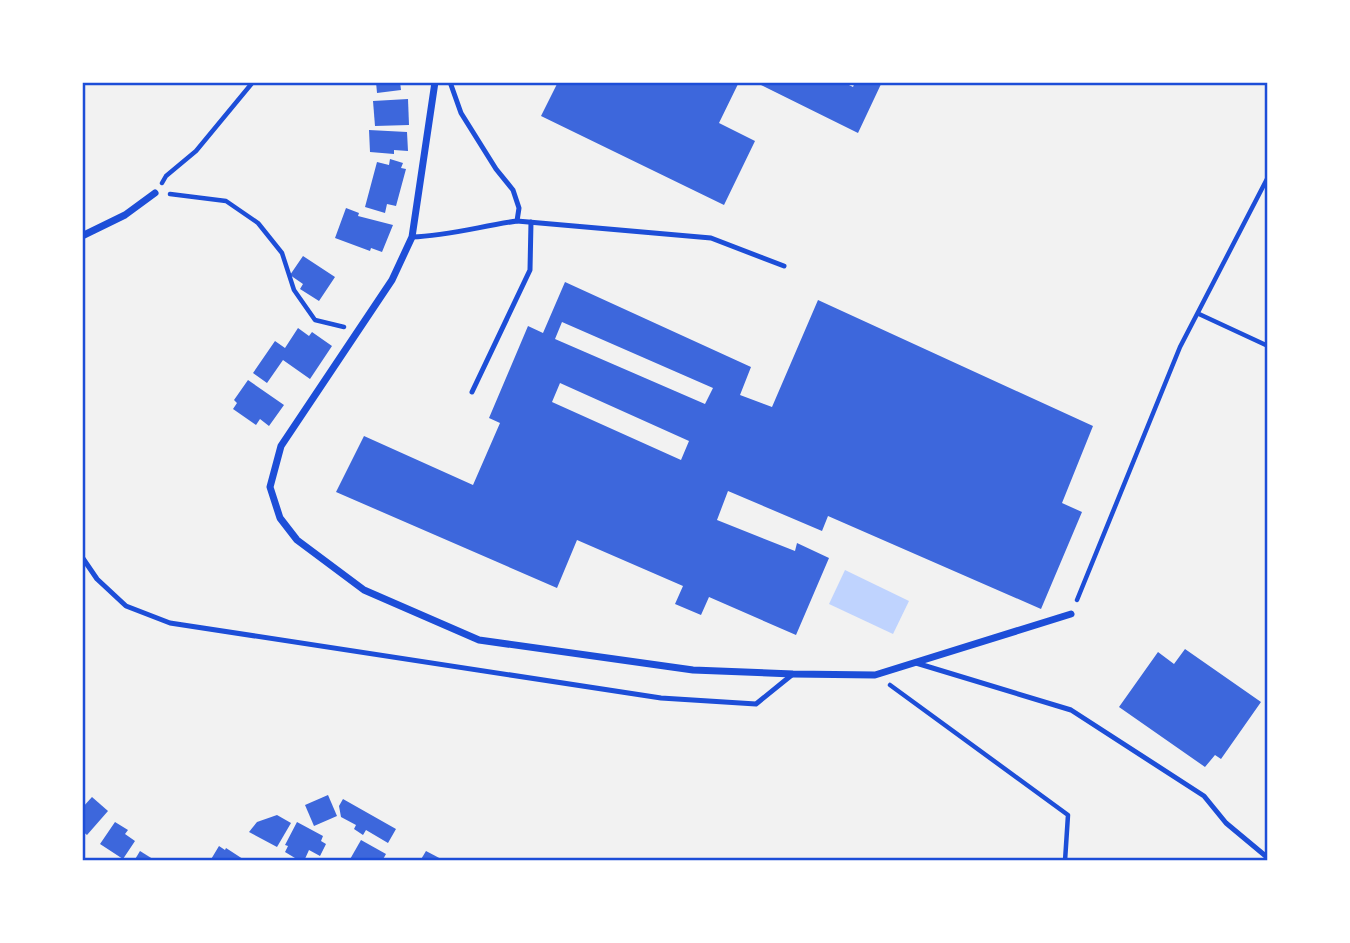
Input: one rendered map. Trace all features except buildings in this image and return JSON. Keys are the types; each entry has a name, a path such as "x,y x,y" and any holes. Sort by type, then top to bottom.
{"street":[{"path":"435,82 412,237 391,280 281,446 270,487 280,518 297,540 364,590 479,640 693,670 875,674 1071,614"},
{"path":"82,236 125,215 155,193"}],"lane":[{"path":"450,82 461,113 496,169 513,190 519,208 517,220"},
{"path":"412,237 442,236 478,226 517,220 711,237 784,266"},
{"path":"472,391 530,270 531,222"},
{"path":"82,557 97,579 126,607 170,623 661,698 756,704 793,674"},
{"path":"913,663 1071,710 1204,796 1226,823 1268,858"}],"path":[{"path":"253,82 196,151 166,176 155,193 226,201 243,211 258,223 282,253 294,290 315,320 339,324 345,328"},
{"path":"1071,614 1180,347 1268,177"},
{"path":"1199,314 1268,346"},
{"path":"875,674 1068,815 1065,861"}],"water":[{"path":"845,570 909,601 893,634 829,604"}]}
